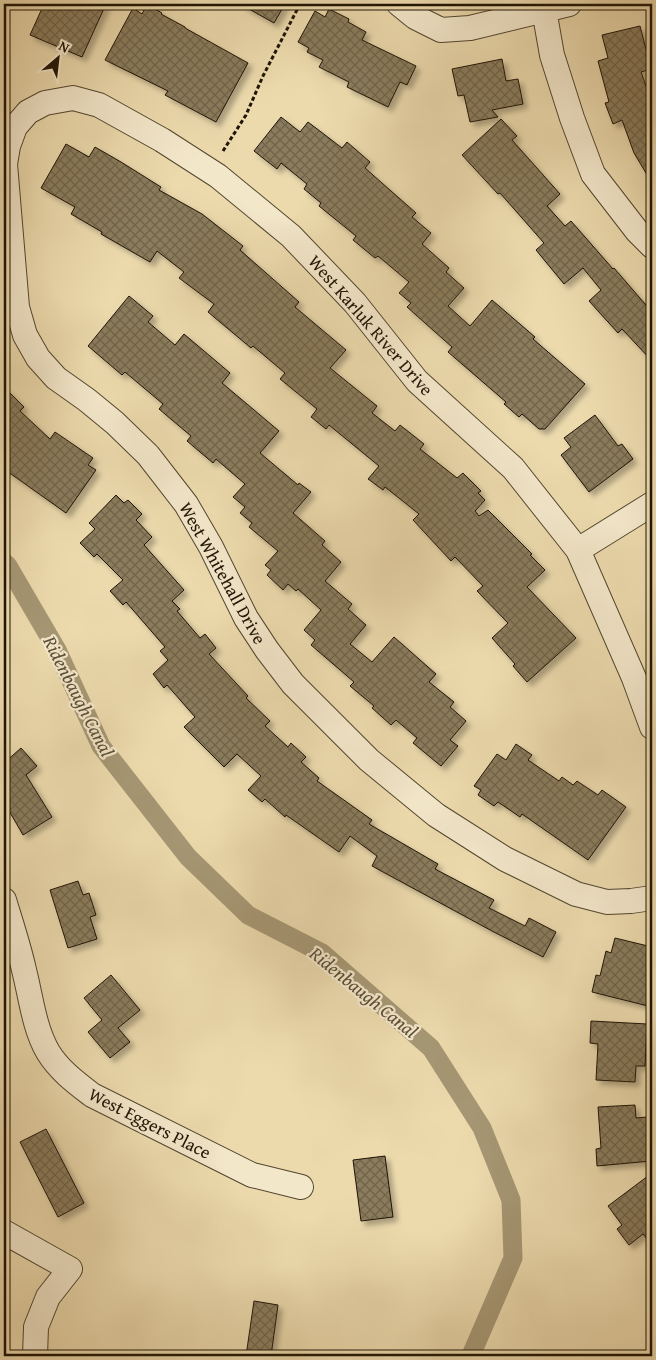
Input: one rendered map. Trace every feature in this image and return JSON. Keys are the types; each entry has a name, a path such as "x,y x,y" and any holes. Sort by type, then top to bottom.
{"street":[{"path":"399,4 415,17 441,30 470,28 544,6 569,4"},
{"path":"544,6 552,55 572,118 593,174 637,231 652,246"},
{"name":"West Karluk River Drive","path":"44,102 73,98 99,105 162,140 218,176 290,236 355,303 417,382 513,468 578,550 634,678 652,727"},
{"name":"West Whitehall Drive","path":"44,102 28,112 15,127 8,146 5,164 17,307 25,335 38,358 56,378 88,400 148,455 186,504 211,546 246,618 267,650 293,684 369,760 436,815 514,864 576,894 607,902 652,898"},
{"path":"578,550 652,504"},
{"name":"West Eggers Place","path":"4,900 19,949 40,1034 47,1050 72,1080 92,1095 252,1175 301,1188"},
{"path":"4,1232 70,1269 48,1297 36,1327 35,1356"}],"path":[{"path":"223,151 246,115 280,40 300,4"}],"building":[{"path":"44,4 106,4 82,57 30,35"},
{"path":"147,4 161,14 248,63 216,122 165,95 168,91 105,60 133,8 142,14"},
{"path":"240,4 285,4 274,23"},
{"path":"329,9 349,19 348,22 366,32 362,40 416,66 407,85 400,82 388,107 347,87 349,82 319,67 323,60 307,52 309,48 298,42 315,11 325,17"},
{"path":"640,26 651,69 641,72 652,103 652,183 634,153 622,120 613,124 605,103 609,102 598,61 608,58 602,35"},
{"path":"502,59 506,81 518,79 523,104 492,110 498,117 470,122 464,95 458,96 452,69"},
{"path":"281,117 300,132 308,122 342,148 347,142 370,162 365,168 416,213 412,217 431,233 422,244 449,268 446,272 464,288 448,306 470,326 492,300 585,384 545,429 539,429 522,414 519,417 504,404 506,402 448,352 452,347 407,307 411,303 399,293 409,282 378,256 375,258 353,240 356,236 319,206 321,203 304,189 307,184 281,163 277,169 254,151"},
{"path":"501,119 517,136 512,140 560,194 547,206 565,226 571,221 652,312 652,361 622,329 618,333 589,301 601,290 583,268 564,284 536,250 544,243 500,193 498,194 462,155"},
{"path":"66,144 89,157 95,147 161,187 159,190 202,214 243,246 240,250 299,302 295,307 346,350 330,368 377,406 372,413 395,431 400,425 424,444 420,449 457,478 463,473 481,491 478,493 485,500 475,511 479,516 488,510 532,554 530,555 545,570 527,587 576,638 527,682 513,666 515,664 492,638 508,623 477,591 483,586 455,557 451,561 413,520 419,514 385,487 383,490 368,479 379,466 329,425 326,429 311,417 317,409 280,379 285,373 253,346 251,348 208,312 214,304 179,278 184,272 157,251 150,262 101,234 102,232 71,214 75,207 41,188"},
{"path":"129,296 153,316 148,322 175,345 184,334 230,373 222,383 279,431 260,453 298,485 299,483 311,492 293,513 325,541 322,545 341,562 325,581 352,604 348,609 366,625 350,644 372,662 394,637 436,674 429,682 454,702 450,707 466,721 450,740 458,746 441,766 413,743 417,738 396,720 391,725 372,708 374,706 350,686 354,682 311,645 315,640 304,630 321,610 298,589 296,591 288,584 283,590 267,575 271,570 265,565 278,551 249,527 252,523 240,513 245,507 233,497 245,484 216,459 213,463 187,441 191,436 159,409 163,404 125,372 122,375 88,346"},
{"path":"4,387 24,407 20,411 50,439 55,432 93,458 88,465 96,470 66,513 4,469"},
{"path":"595,415 618,446 622,444 633,459 589,492 561,455 571,447 564,438"},
{"path":"116,495 124,503 128,500 142,514 136,520 152,537 144,545 184,590 172,601 180,609 177,611 200,638 205,634 216,648 209,654 248,696 246,698 270,721 265,726 288,747 291,743 306,757 301,762 319,778 317,781 372,820 369,824 438,864 435,869 494,900 489,908 525,926 529,918 556,932 543,957 372,866 377,856 350,836 339,852 286,815 285,817 265,799 262,802 248,790 261,776 237,754 224,767 184,727 195,717 167,685 164,688 153,674 168,660 160,651 165,647 126,602 123,605 110,591 123,580 97,554 94,557 80,543 95,529 89,523"},
{"path":"516,744 532,755 528,760 559,781 562,777 573,785 577,781 598,795 602,790 626,807 588,860 522,814 520,817 498,802 494,806 478,795 481,790 474,786 497,754 506,760"},
{"path":"21,748 37,766 26,775 52,817 23,835 4,802 4,763"},
{"path":"78,881 83,895 89,893 96,915 90,917 97,939 68,948 50,890"},
{"path":"615,938 652,947 652,1007 592,992 596,975 600,976 606,951 611,953"},
{"path":"111,975 140,1010 118,1028 130,1042 110,1058 88,1032 102,1020 84,998"},
{"path":"591,1021 647,1024 645,1066 636,1066 635,1082 596,1080 598,1044 590,1043"},
{"path":"635,1105 636,1118 647,1117 651,1161 597,1166 596,1149 601,1148 598,1107"},
{"path":"46,1129 84,1203 58,1217 20,1142"},
{"path":"385,1156 393,1217 361,1221 353,1160"},
{"path":"652,1173 652,1245 643,1234 629,1245 617,1229 622,1225 608,1206"},
{"path":"254,1301 278,1305 271,1356 246,1356"}],"waterway":[{"name":"Ridenbaugh Canal","path":"4,562 57,650 101,746 188,857 248,915 322,953 431,1048 482,1128 511,1200 513,1258 472,1356"}]}
